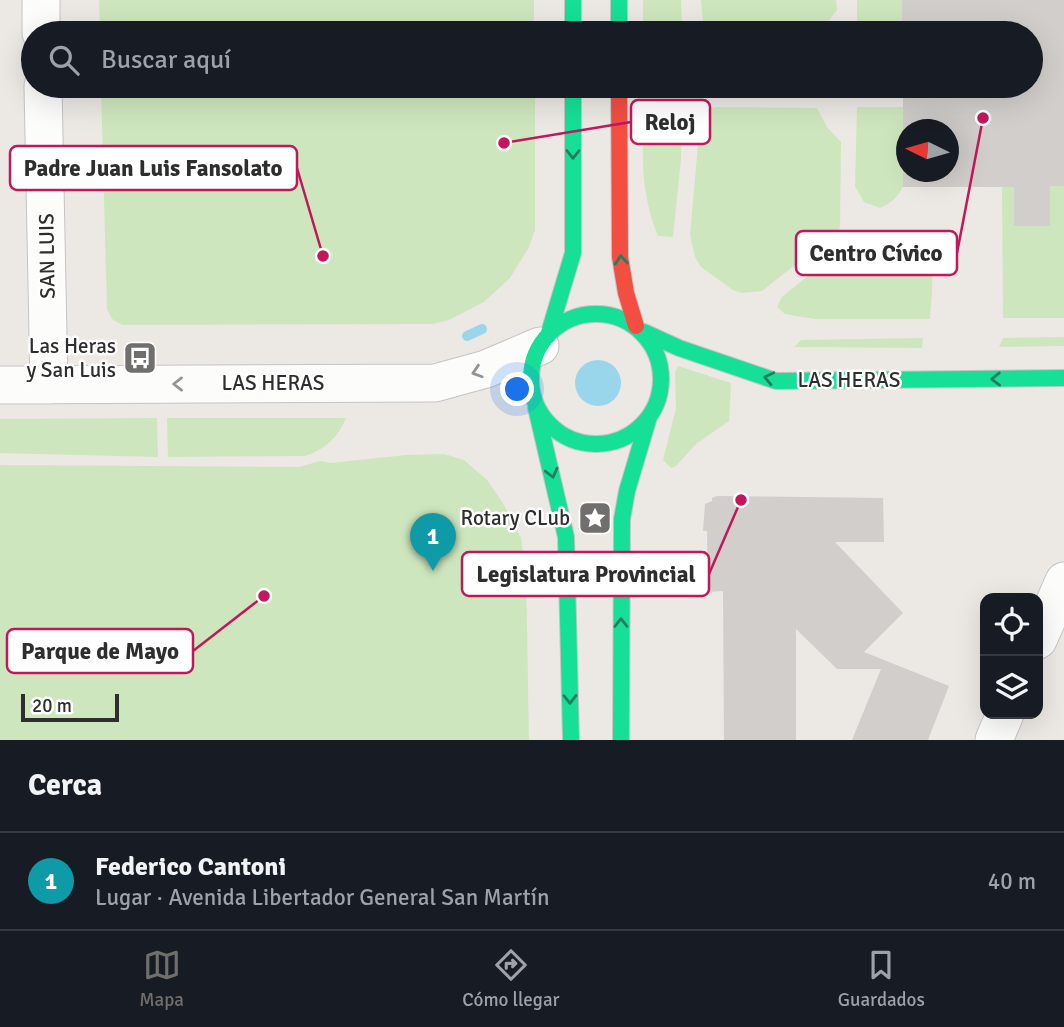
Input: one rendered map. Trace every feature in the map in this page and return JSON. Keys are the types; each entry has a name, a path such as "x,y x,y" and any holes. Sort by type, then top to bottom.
{"main road":[{"path":"573,0 573,21"},
{"path":"618,0 619,21"},
{"path":"571,740 566,537 530,384 533,361 544,341 573,253 573,98"},
{"path":"619,98 620,257 626,293 640,329 656,352 661,374 659,397 649,417 627,491 622,519 621,740"},
{"path":"544,341 558,325 579,315 602,313 640,329"},
{"name":"LAS HERAS","path":"640,329 679,348 776,381 1064,379"},
{"path":"536,406 549,425 567,438 589,444 612,443 633,433 649,417"}],"street":[{"path":"41,0 41,21"},
{"name":"SAN LUIS","path":"43,98 50,385"},
{"name":"LAS HERAS","path":"0,385 435,383 486,369 544,341"},
{"path":"1043,629 1064,581"},
{"path":"994,740 1003,719"}],"green space":[{"path":"99,0 534,0 534,21 100,21"},
{"path":"643,0 681,0 682,21 643,21"},
{"path":"701,0 836,0 837,10 828,21 703,21"},
{"path":"857,0 902,0 902,21 857,21"},
{"path":"101,98 535,98 535,230 529,247 510,278 484,302 449,320 432,324 122,325 112,319 107,309"},
{"path":"653,106 676,106 682,111 681,159 673,237 658,236 645,189 643,141 653,129"},
{"path":"857,107 903,107 903,119 896,119 896,182 903,182 903,187 893,200 880,208 864,202 855,186"},
{"path":"817,108 827,127 841,142 838,231 762,291 742,293 733,290 701,267 695,257 690,235 700,122 708,109"},
{"path":"1050,186 1064,186 1064,318 1003,318 1002,187 1014,187 1014,226 1049,226"},
{"path":"865,235 905,236 920,243 926,251 932,272 930,319 814,319 785,314 777,307 782,297 851,241"},
{"path":"1064,337 1064,346 999,347 1003,338"},
{"path":"923,338 922,348 794,347 801,340"},
{"path":"678,366 731,383 729,421 696,444 671,468 663,460 676,408 675,373"},
{"path":"157,418 158,457 0,453 0,419"},
{"path":"167,418 346,418 330,442 305,456 168,457"},
{"path":"444,454 464,460 487,480 503,503 521,538 526,573 529,740 0,740 0,465 299,467 320,461 331,463"}],"water":[{"path":"598,360 615,366 621,383 615,400 598,406 581,400 575,383 581,366"}],"building":[{"path":"902,0 1064,0 1064,186 1050,186 1050,226 1014,226 1014,187 903,187 903,182 959,182 959,119 903,119 903,98 1043,98 1043,21 902,21"},
{"path":"717,496 883,498 884,542 835,542 903,613 864,652 949,686 928,740 852,740 881,669 837,669 796,629 796,740 724,740 723,591 708,592 707,531 703,531 705,504"}],"waterway":[{"path":"467,336 482,329"}],"traffic: fast":[{"path":"573,0 573,21"},
{"path":"619,0 619,21"},
{"path":"548,336 573,253 573,98"},
{"path":"596,314 621,319 642,333 656,354 661,379 656,404 642,425 621,439 596,444 571,439 550,425 536,404 531,379 536,354 550,333 571,319 596,314"},
{"path":"644,332 679,348 776,381 1064,378"},
{"path":"536,408 566,537 571,740"},
{"path":"621,740 622,519 627,491 649,417"}],"traffic: jam":[{"path":"619,98 620,257 626,293 636,326"}],"place":[{"name":"Centro Cívico","path":"983,118"},
{"name":"Reloj","path":"504,143"},
{"name":"Padre Juan Luis Fansolato","path":"323,256"},
{"name":"Las Heras y San Luis","path":"140,358"},
{"name":"Legislatura Provincial","path":"741,500"},
{"name":"Rotary CLub","path":"595,518"},
{"name":"Federico Cantoni","path":"433,571"},
{"name":"Parque de Mayo","path":"264,596"}]}
